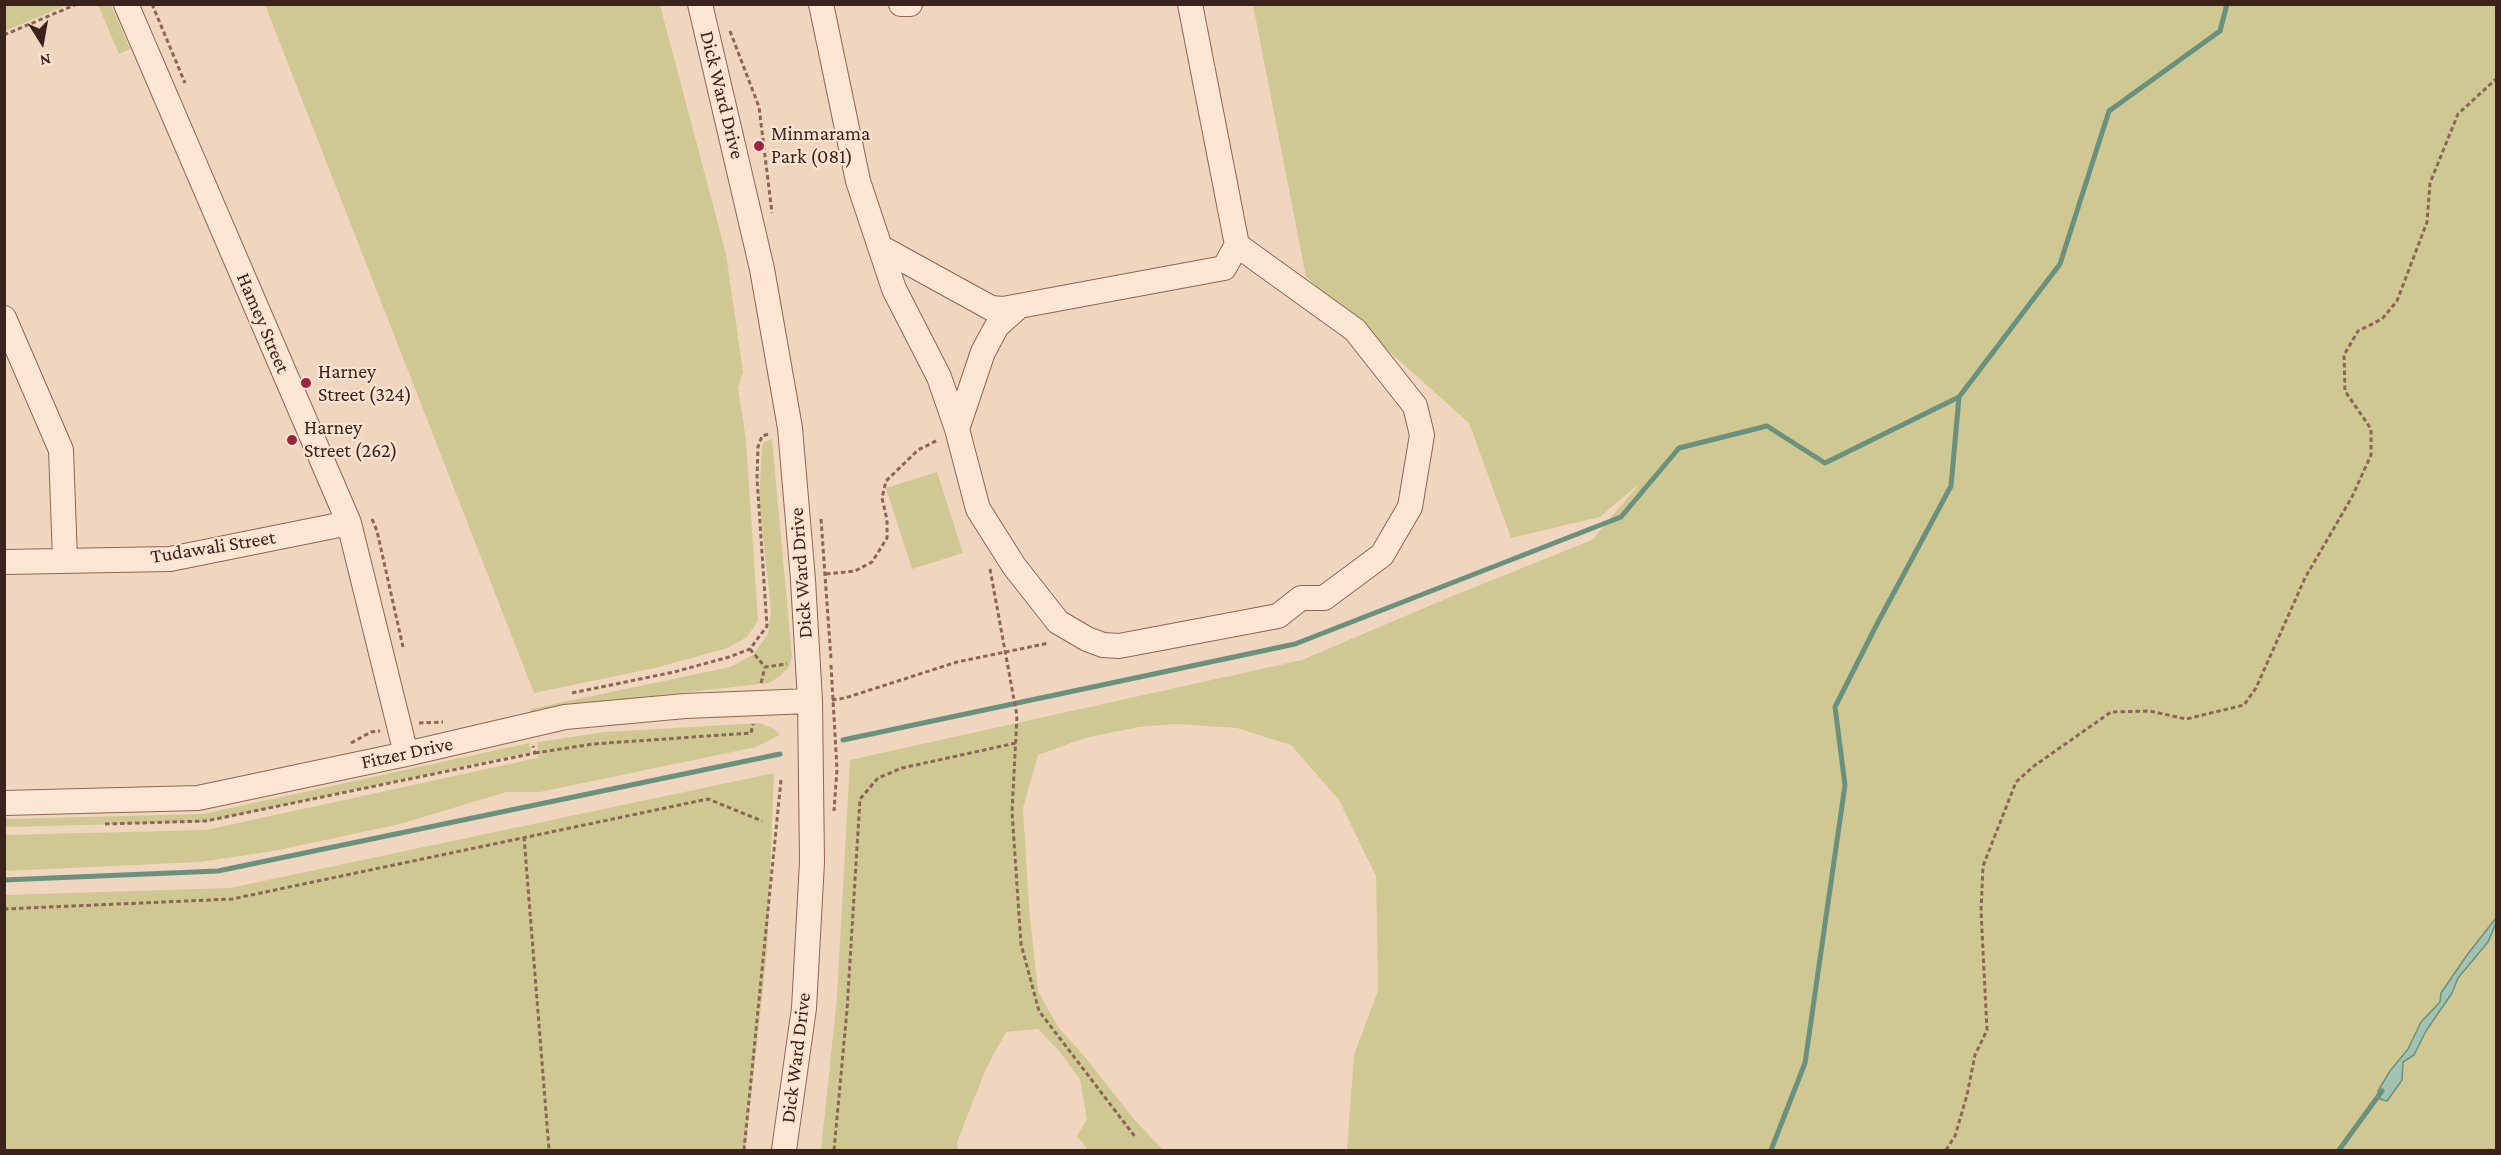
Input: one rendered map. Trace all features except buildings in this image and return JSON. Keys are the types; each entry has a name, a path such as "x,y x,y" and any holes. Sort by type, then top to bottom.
{"street":[{"name":"Hamey Street","path":"126,4 349,523 406,754"},
{"name":"Dick Ward Drive","path":"700,4 760,257 790,431 803,580 810,701 812,862 804,1008 784,1150"},
{"path":"821,4 858,181 894,289 939,377 957,429 978,509 1014,566 1058,622 1095,642 1119,646 1278,616 1300,598 1324,598 1382,555 1410,507 1422,435 1415,406 1355,330 1237,245"},
{"path":"901,4 910,4"},
{"path":"880,247 991,308 1017,308 1224,268 1237,245 1190,4"},
{"path":"957,429 983,352 997,326 1017,308"},
{"path":"4,318 60,450 65,560"},
{"name":"Tudawali Street","path":"4,562 170,559 349,523"},
{"name":"Fitzer Drive","path":"4,803 198,798 406,754 565,717 674,707 810,701"}],"path":[{"path":"4,35 77,4"},
{"path":"1946,1150 1955,1136 1967,1095 1975,1055 1987,1030 1982,911 1983,866 2016,782 2034,766 2111,712 2150,711 2186,719 2244,705 2256,688 2305,578 2352,497 2371,455 2371,429 2345,391 2344,355 2358,331 2382,319 2397,301 2427,222 2430,183 2458,114 2496,79"},
{"path":"826,573 855,571 872,562 887,538 887,520 882,498 886,482 918,450 957,429"},
{"path":"569,694 674,672 750,649 767,626 756,479 758,447 762,436 790,431"},
{"path":"989,564 1016,711 1012,812 1021,944 1039,1011 1136,1138"},
{"path":"833,700 957,662 1060,640 1072,631"},
{"path":"750,649 765,668"},
{"path":"765,668 790,664"},
{"path":"761,685 765,668"},
{"path":"411,725 446,722"},
{"path":"99,824 206,821 535,753 593,744 751,733 753,724"},
{"path":"529,726 535,753"},
{"path":"348,744 371,732 381,730"},
{"path":"835,732 836,751"},
{"path":"834,1150 847,1010 860,799 878,778 902,768 1016,743"},
{"path":"744,1150 781,780"},
{"path":"4,909 232,899 708,799 762,821"},
{"path":"524,837 549,1150"}],"shaded area":[{"path":"5,4 67,4 67,5 5,31"},
{"path":"98,5 111,5 130,49 119,54"},
{"path":"265,5 660,5 726,254 743,372 738,388 746,440 758,621 747,637 728,648 655,668 534,693"},
{"path":"1253,5 2496,5 2496,1150 1347,1150 1354,1055 1378,991 1376,876 1339,800 1291,745 1237,728 1176,724 1138,727 1085,738 1038,755 1023,808 1029,907 1038,991 1058,1027 1086,1058 1133,1118 1163,1150 1088,1150 1077,1136 1087,1119 1080,1079 1059,1051 1038,1029 1006,1032 986,1069 957,1143 958,1150 821,1150 837,997 850,760 1302,660 1592,540 1640,483 1600,517 1511,538 1469,423 1306,277"},
{"path":"772,439 792,657 789,667 769,683 564,706 531,712 530,709 730,667 753,655 768,634 771,610 759,499 762,446 764,442"},
{"path":"937,472 963,553 912,569 886,488"},
{"path":"760,723 774,729 780,735 756,747 540,792 506,792 400,824 274,851 200,862 5,871 5,835 206,830 537,758 539,754 537,742 606,732"},
{"path":"529,743 531,752 205,822 5,827 5,819 203,814"},
{"path":"774,773 767,953 745,1150 5,1150 5,895 230,888"},
{"path":"2496,918 2488,942 2458,978 2452,993 2426,1031 2414,1055 2403,1062 2402,1080 2387,1101 2380,1099 2378,1091 2390,1071 2408,1049 2421,1022 2440,1002 2441,993"}],"waterway":[{"path":"1771,1150 1805,1063 1845,785 1835,707 1951,486 1959,397 2060,264 2109,111 2220,31 2227,4"},
{"path":"843,740 1295,644 1621,517 1679,448 1767,426 1825,463 1959,397"},
{"path":"4,880 218,871 780,754"},
{"path":"2339,1150 2382,1091"}],"place":[{"name":"Minmarama Park (081)","path":"759,146"},
{"name":"Harney Street (324)","path":"306,383"},
{"name":"Harney Street (262)","path":"292,440"}]}
